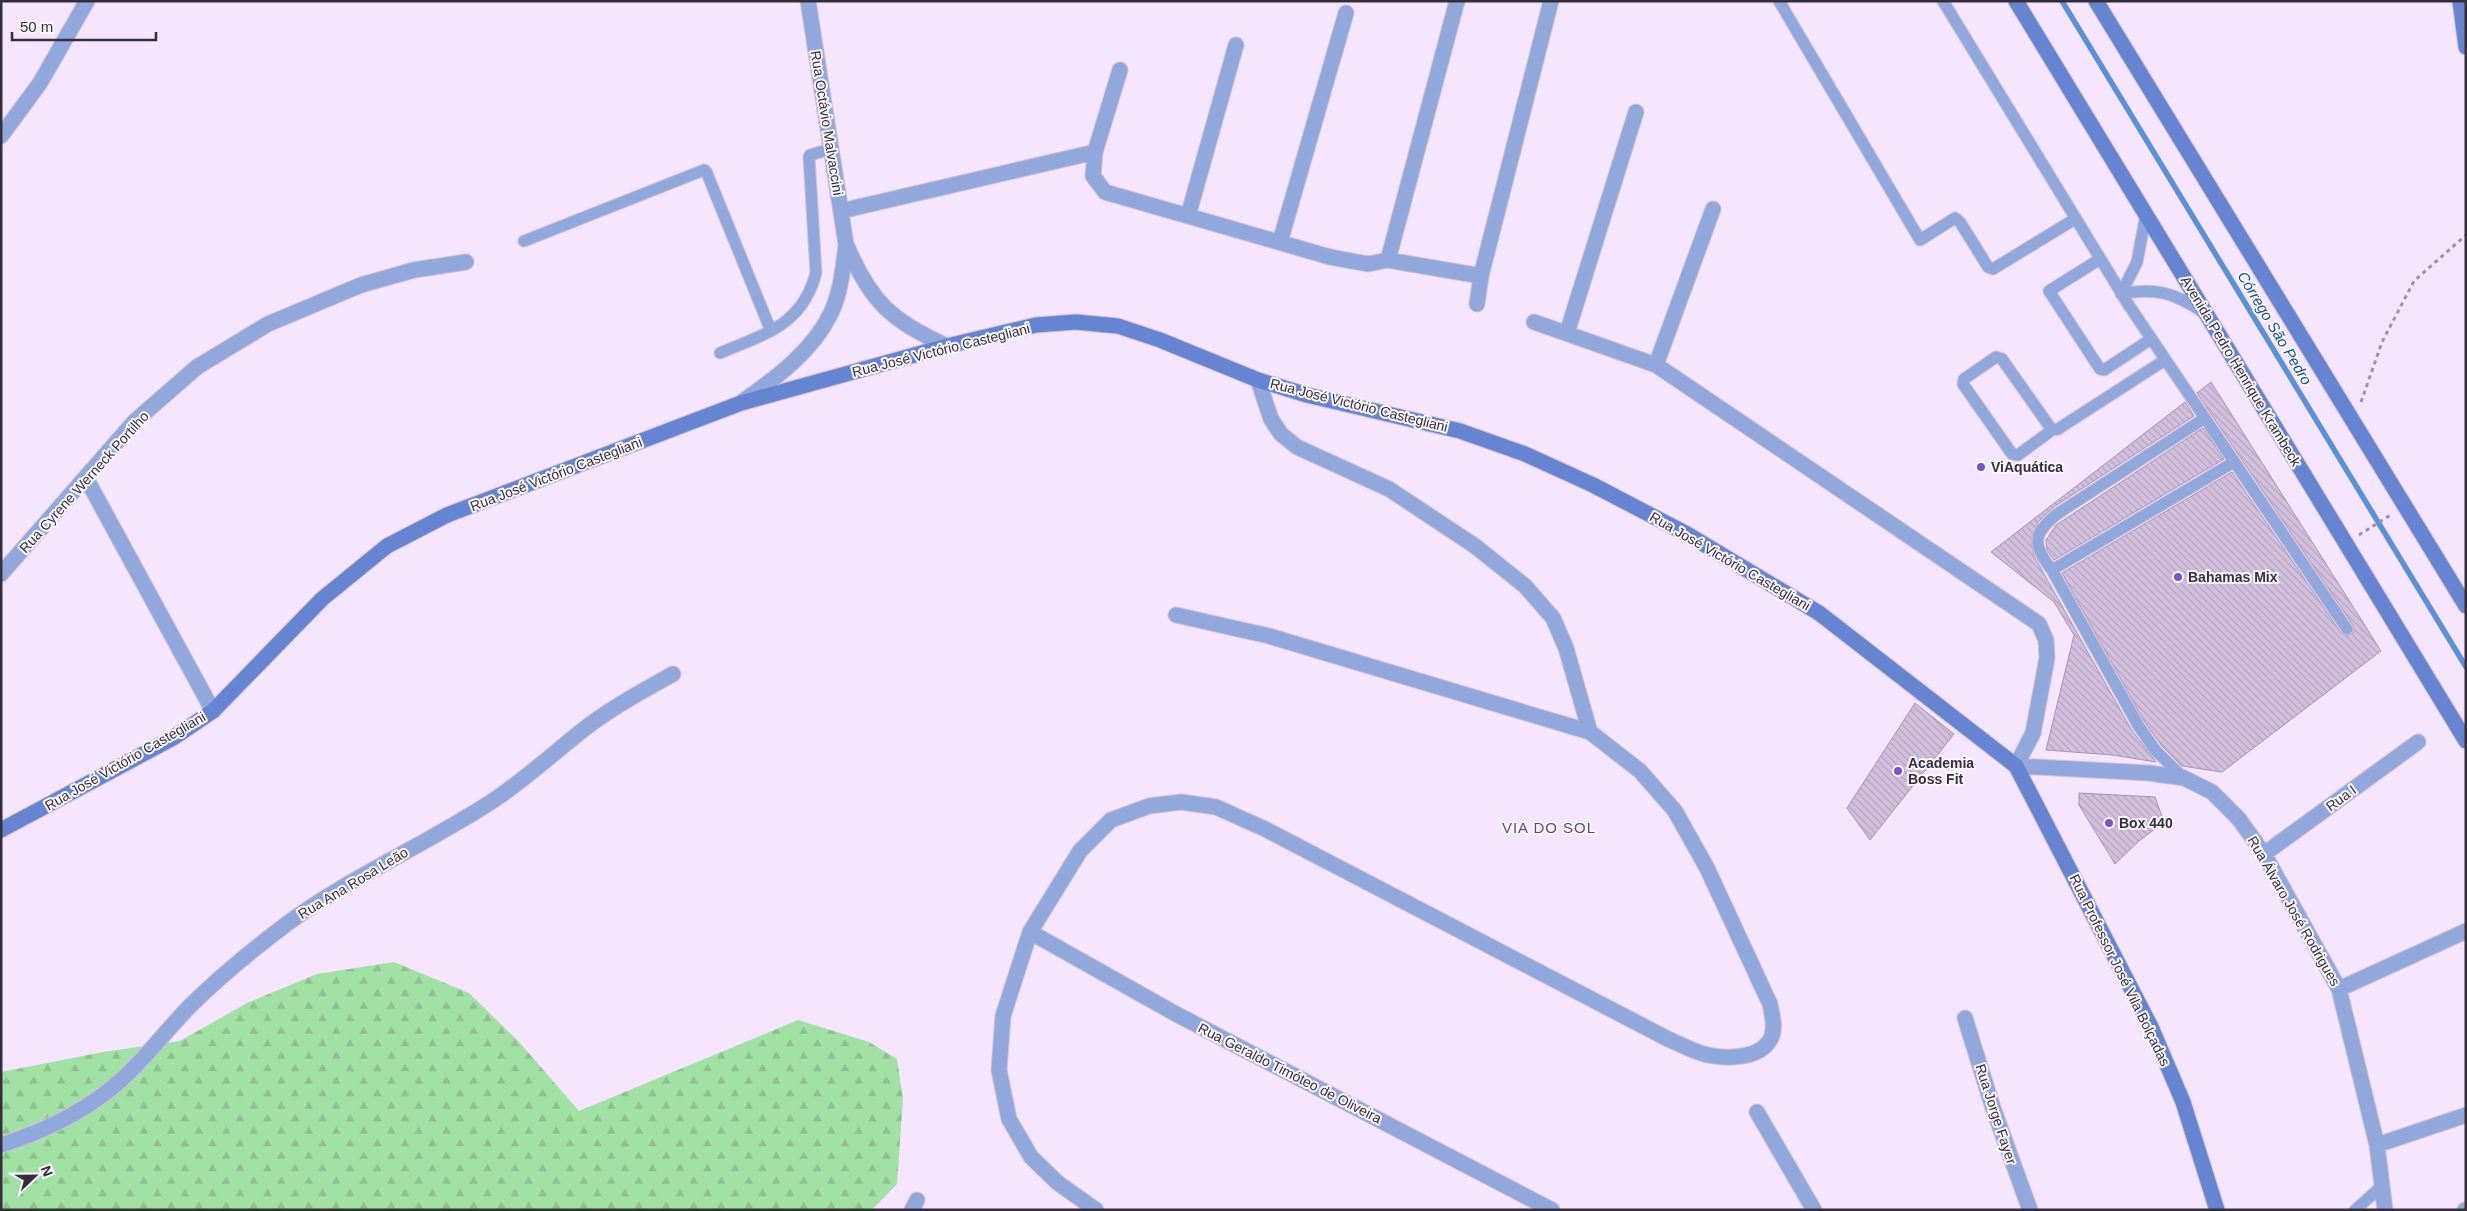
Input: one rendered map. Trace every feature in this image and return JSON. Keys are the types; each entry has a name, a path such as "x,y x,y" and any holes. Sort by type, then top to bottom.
{"street":[{"path":"1,136 40,83 86,1"},
{"name":"Rua Octávio Malvaccini","path":"808,1 846,244 857,269 872,294 892,315 910,328 947,346"},
{"path":"1388,260 1457,1"},
{"path":"1477,304 1481,276 1551,1"},
{"name":"Avenida Pedro Henrique Krambeck","path":"2016,1 2466,741"},
{"path":"2096,1 2466,606"},
{"path":"2460,1 2466,47"},
{"path":"1280,242 1346,13"},
{"path":"1188,216 1236,45"},
{"path":"1120,70 1095,152 1093,176 1105,192 1330,257 1368,264 1388,260 1481,276"},
{"path":"1567,332 1636,112"},
{"path":"841,211 1095,152"},
{"path":"1656,365 1713,209"},
{"name":"Rua Octávio Malvaccini","path":"740,403 773,380 817,336 831,313 840,285 846,244"},
{"name":"Rua Cyrene Werneck Portilho","path":"1,574 134,422 197,367 268,324 361,285 414,270 466,262"},
{"name":"Rua José Victório Castegliani","path":"1,830 173,738 213,711 322,599 387,546 447,515 740,403 947,346 1036,325 1076,322 1118,326 1160,340 1258,380 1308,395 1460,431 1525,454 1593,485 1687,534 1819,613 2016,766"},
{"path":"1534,322 1567,332 1656,365 2038,624 2046,640 2047,658 2033,733 2016,766"},
{"path":"1258,380 1271,419 1282,434 1298,447 1389,489 1474,546 1525,586 1553,618 1566,648 1590,732"},
{"path":"86,478 213,711"},
{"path":"1096,1210 1058,1183 1031,1157 1009,1119 999,1070 1003,1016 1030,932 1080,851 1111,820 1149,806 1181,802 1216,807 1273,834 1668,1039 1706,1055 1734,1058 1758,1051 1771,1039 1774,1023 1770,1004 1707,868 1675,811 1640,771 1590,732 1269,636 1176,615"},
{"name":"Rua Ana Rosa Leão","path":"1,1145 29,1136 108,1091 139,1062 190,1007 232,968 284,926 330,894 494,800 590,724 624,702 674,674"},
{"name":"Rua I","path":"2264,854 2418,742"},
{"name":"Rua Álvaro José Rodrigues","path":"2016,766 2149,773 2184,778 2212,792 2239,819 2264,854 2339,988 2377,1145 2385,1210"},
{"name":"Rua Professor José Vila Bolçadas","path":"2016,766 2151,1027 2183,1102 2217,1210"},
{"path":"2339,988 2466,931"},
{"name":"Rua Geraldo Timóteo de Oliveira","path":"1030,932 1176,1014 1552,1210"},
{"name":"Rua Jorge Fayer","path":"1965,1018 1999,1126 2030,1210"},
{"path":"1757,1112 1814,1210"},
{"path":"2377,1145 2466,1115"}],"lane":[{"path":"1779,1 1920,240 1955,218 1960,222 1988,267 1993,269 2075,219"},
{"path":"1943,1 2122,294 2347,628"},
{"path":"720,353 790,320 812,289 816,273 809,157 810,155 831,150"},
{"path":"524,241 704,170 770,331"},
{"path":"2122,294 2137,262 2146,214"},
{"path":"2100,259 2049,291 2100,369 2104,370 2152,339"},
{"path":"2122,294 2144,289 2157,291 2183,300 2206,315"},
{"path":"2052,430 2002,358 1996,357 1964,379 1963,384 2012,454 2018,454 2052,430 2058,429 2165,360"},
{"path":"2184,778 2156,750 2138,725 2038,547 2037,537 2047,521 2205,418"},
{"path":"2052,570 2234,462"},
{"path":"2355,1210 2382,1186"}],"path":[{"path":"2353,421 2382,342 2414,281 2458,240 2466,235"},
{"path":"2362,532 2390,515"}],"green space":[{"path":"394,962 469,993 520,1043 579,1111 798,1020 869,1042 897,1059 903,1099 897,1184 872,1210 1,1210 1,1072 103,1052 180,1041 247,1003 317,974"}],"building":[{"name":"Bahamas Mix","path":"2211,382 2381,651 2222,772 2182,766 2162,746 2144,721 2062,573 2232,472 2341,633 2347,636 2353,633 2353,625 2197,393"},
{"path":"2185,402 2194,416 2055,506 2038,522 2031,539 2034,556 2131,729 2156,762 2113,755 2046,750 2074,635 2054,602 1991,552"},
{"path":"2203,428 2224,459 2054,560 2047,550 2046,540 2056,525"},
{"name":"Academia Boss Fit","path":"1915,703 1954,734 1870,840 1847,808"},
{"name":"Box 440","path":"2079,793 2155,797 2164,822 2139,841 2115,864 2079,805"}],"waterway":[{"name":"Córrego São Pedro","path":"2062,1 2466,667"}],"place":[{"name":"ViAquática","path":"1981,467"},
{"name":"Bahamas Mix","path":"2178,577"},
{"name":"Academia Boss Fit","path":"1898,771"},
{"name":"Box 440","path":"2109,823"}],"district":[{"name":"VIA DO SOL","path":"1549,827"}]}
